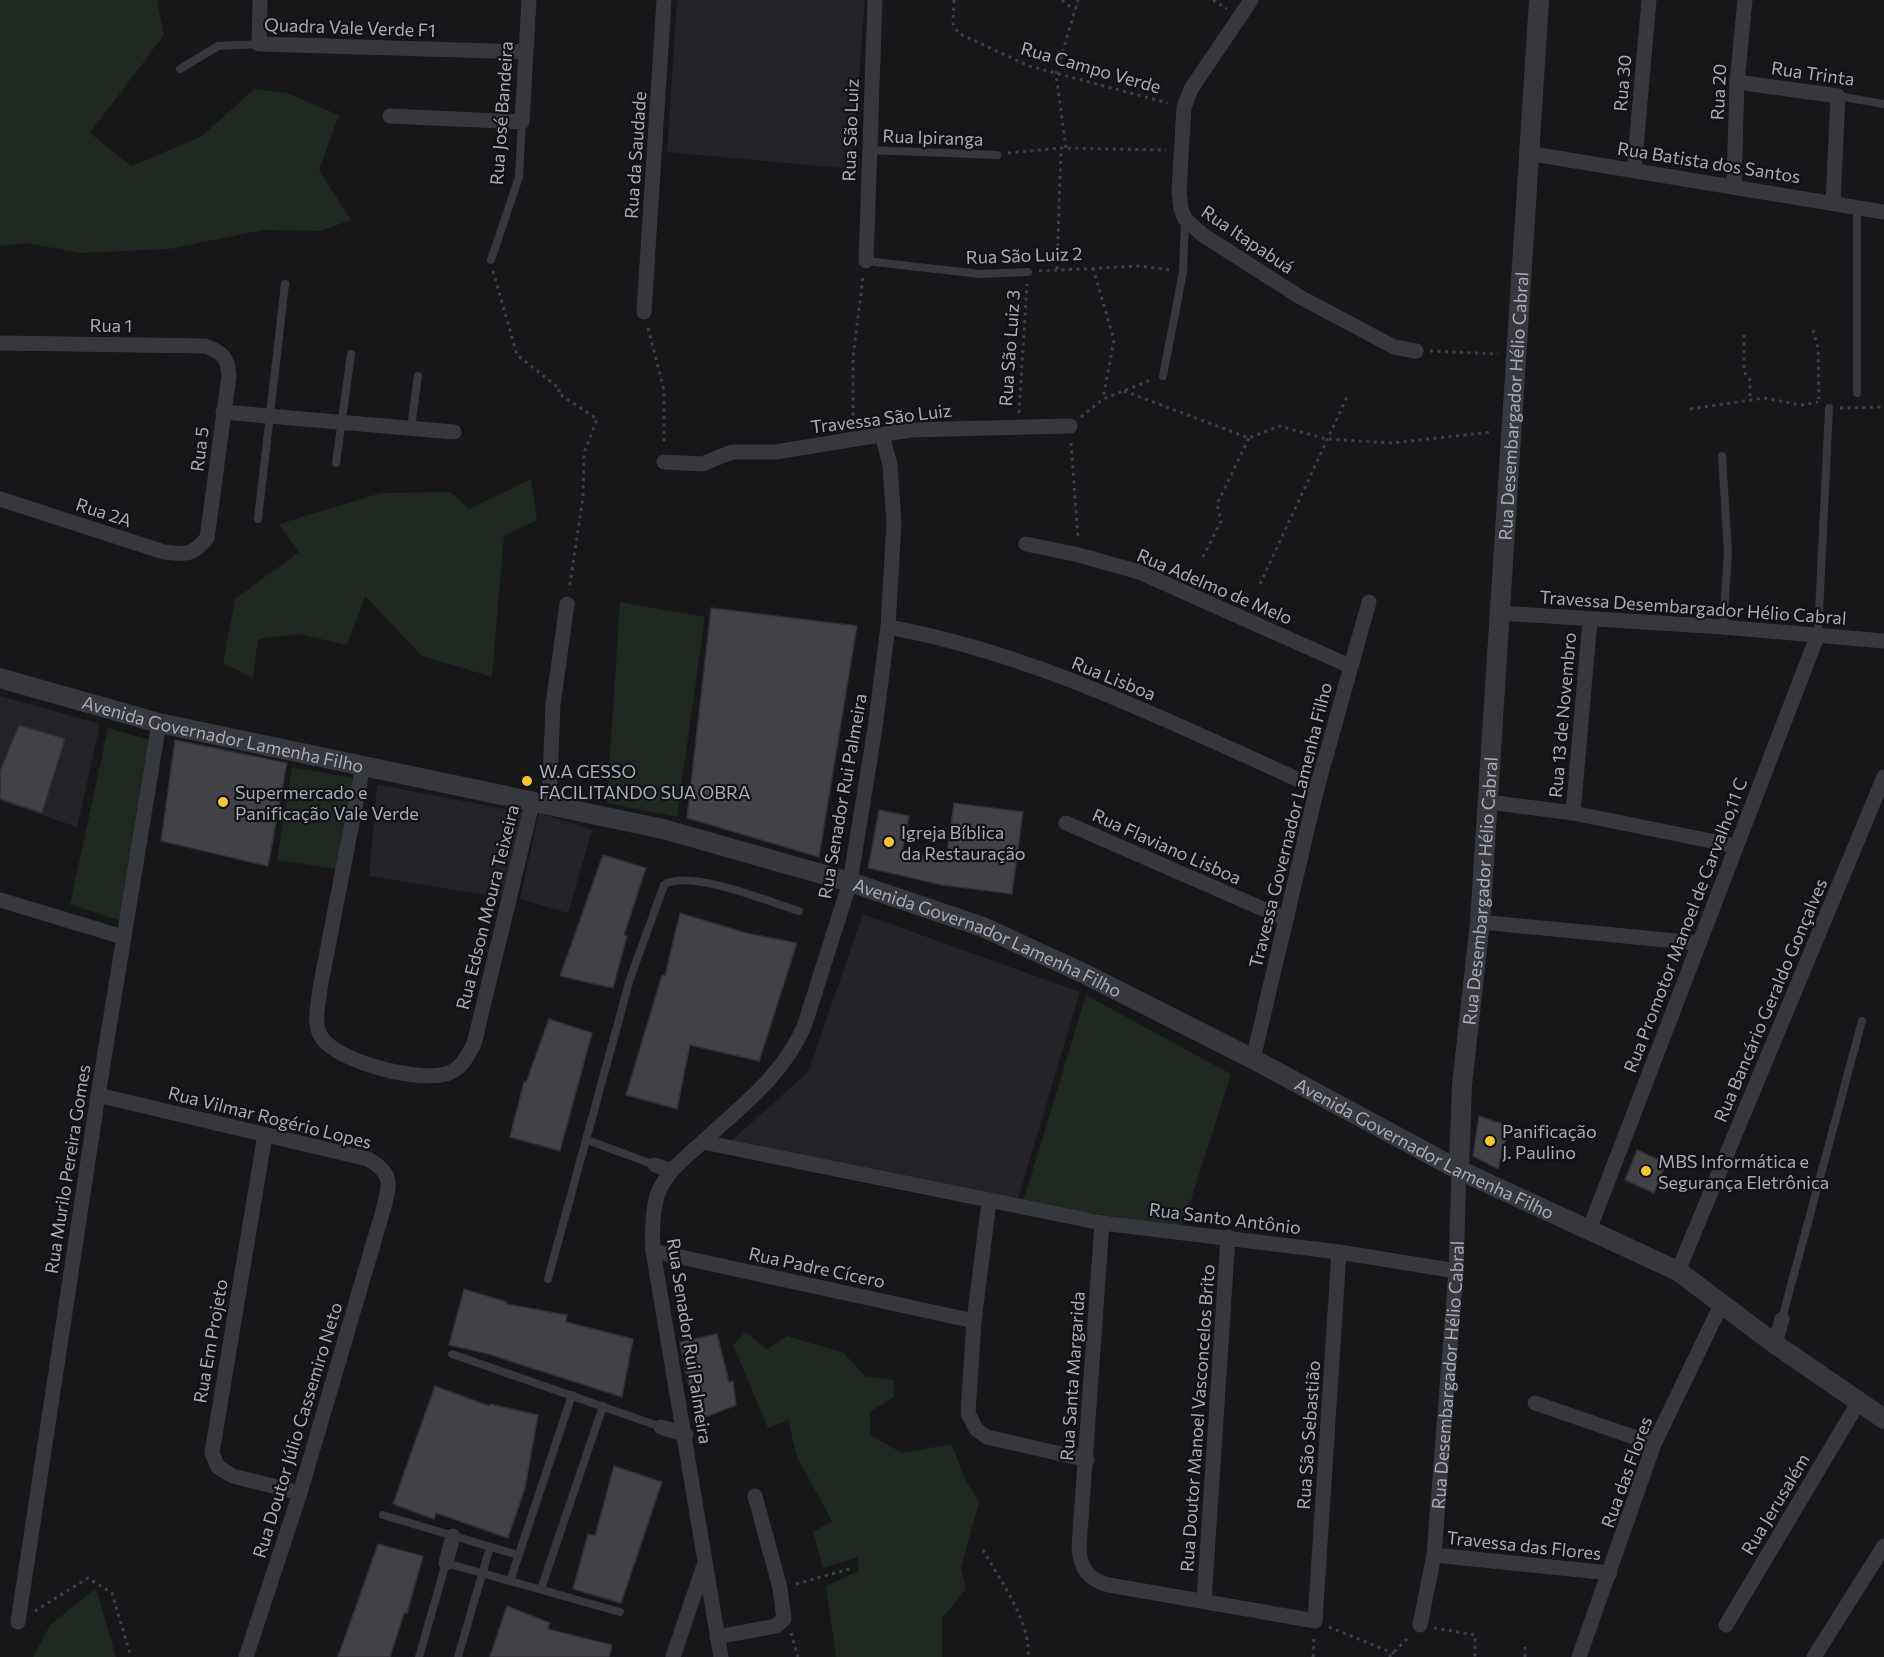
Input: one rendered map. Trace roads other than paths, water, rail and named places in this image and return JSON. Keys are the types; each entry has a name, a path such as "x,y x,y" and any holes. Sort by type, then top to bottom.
{"street":[{"path":"259,44 260,0"},
{"name":"Rua José Bandeira","path":"522,122 529,0"},
{"name":"Rua da Saudade","path":"644,312 664,0"},
{"name":"Rua São Luiz","path":"866,261 875,0"},
{"name":"Rua Itapabuá","path":"1251,0 1191,89 1184,107 1179,191 1181,209 1185,219 1203,236 1300,297 1394,347 1416,351"},
{"name":"Rua Desembargador Hélio Cabral","path":"1420,1625 1434,1555 1456,1271 1462,1085 1480,922 1527,153 1539,0"},
{"name":"Rua 30","path":"1634,170 1649,0"},
{"name":"Rua 20","path":"1734,185 1737,82 1745,0"},
{"name":"Quadra Vale Verde F1","path":"259,44 525,52"},
{"name":"Rua Trinta","path":"1737,82 1838,96"},
{"path":"1833,203 1838,96"},
{"path":"390,116 522,122"},
{"name":"Rua Batista dos Santos","path":"1527,153 1734,185 1884,212"},
{"name":"Rua 1","path":"0,343 205,346 220,352"},
{"name":"Rua 5","path":"197,550 207,538 223,412 228,361 220,352"},
{"path":"223,412 454,432"},
{"name":"Travessa São Luiz","path":"664,462 702,464 732,452 776,452 910,430 1070,426"},
{"name":"Rua Senador Rui Palmeira","path":"721,1657 704,1566 686,1435 653,1251 652,1226 657,1196 671,1171 771,1079 795,1048 804,1027 850,882 875,728 888,627 893,491 890,465 882,435"},
{"name":"Rua 2A","path":"0,499 164,552 182,554 197,550"},
{"name":"Rua Adelmo de Melo","path":"1026,544 1079,555 1140,572 1350,666"},
{"name":"Travessa Governador Lamenha Filho","path":"1253,1059 1317,788 1369,602"},
{"name":"Rua Edson Moura Teixeira","path":"363,766 320,988 316,1023 321,1037 332,1048 351,1059 379,1067 432,1076 450,1073 465,1060 474,1044 541,802 567,604"},
{"name":"Travessa Desembargador Hélio Cabral","path":"1500,613 1723,627 1884,641"},
{"name":"Rua 13 de Novembro","path":"1573,813 1590,620"},
{"name":"Rua Lisboa","path":"888,627 936,636 1117,698 1317,788"},
{"name":"Rua Promotor Manoel de Carvalho,11 C","path":"1589,1230 1697,943 1818,634"},
{"name":"Avenida Governador Lamenha Filho","path":"0,678 159,723 663,829 850,882 983,927 1085,974 1253,1059 1459,1170 1678,1271 1775,1344 1884,1419"},
{"name":"Rua Murilo Pereira Gomes","path":"18,1622 98,1095 159,723"},
{"name":"Rua Bancário Geraldo Gonçalves","path":"1678,1271 1884,777"},
{"path":"1488,802 1573,813 1736,846"},
{"name":"Rua Flaviano Lisboa","path":"1066,823 1286,919"},
{"path":"0,900 123,938"},
{"path":"1480,922 1697,943"},
{"name":"Rua Vilmar Rogério Lopes","path":"98,1095 368,1159 383,1168 388,1177 389,1187 382,1214"},
{"name":"Rua Em Projeto","path":"265,1135 212,1453 218,1467 232,1476 300,1493"},
{"name":"Rua Santo Antônio","path":"703,1142 989,1202 1102,1223 1339,1252 1456,1271"},
{"path":"655,1165 671,1171"},
{"path":"989,1202 974,1321 968,1413 971,1422 987,1437 1087,1460"},
{"name":"Rua Doutor Júlio Cassemiro Neto","path":"246,1657 300,1493 382,1214"},
{"name":"Rua Santa Margarida","path":"1102,1223 1087,1460 1080,1531 1080,1558 1089,1577 1097,1582 1315,1621"},
{"name":"Rua Doutor Manoel Vasconcelos Brito","path":"1204,1601 1228,1237"},
{"name":"Rua Padre Cícero","path":"653,1251 974,1321"},
{"name":"Rua São Sebastião","path":"1315,1621 1339,1252"},
{"name":"Rua das Flores","path":"1579,1657 1654,1444 1721,1305"},
{"path":"1775,1344 1782,1319"},
{"path":"1535,1403 1654,1444"},
{"name":"Rua Jerusalém","path":"1726,1625 1858,1403"},
{"path":"661,1427 686,1435"},
{"path":"717,1637 776,1626 781,1623 785,1613 755,1496"},
{"path":"446,1563 453,1536"},
{"path":"1814,1657 1884,1546"},
{"name":"Travessa das Flores","path":"1434,1555 1610,1573"},
{"name":"Rua Senador Rui Palmeira","path":"673,1657 704,1566"}],"lane":[{"name":"Quadra Vale Verde F1","path":"180,69 218,46 259,44"},
{"name":"Rua Trinta","path":"1838,96 1884,104"},
{"name":"Rua José Bandeira","path":"491,260 519,177 522,122"},
{"name":"Rua Ipiranga","path":"869,150 997,154"},
{"path":"1857,207 1857,393"},
{"path":"1163,376 1183,272 1185,219"},
{"name":"Rua São Luiz 2","path":"866,261 980,274 1028,272"},
{"path":"258,519 285,284"},
{"path":"336,463 351,354"},
{"path":"411,428 418,376"},
{"path":"1818,634 1829,408"},
{"path":"1722,456 1728,553 1723,627"},
{"path":"548,1279 630,979 664,885 672,879 693,878 799,911"},
{"path":"1782,1319 1862,1021"},
{"path":"587,1140 655,1165"},
{"path":"452,1354 661,1427"},
{"path":"510,1581 572,1395"},
{"path":"541,1589 603,1406"},
{"path":"382,1515 518,1555"},
{"path":"458,1657 490,1547"},
{"path":"419,1657 446,1563 620,1612"}],"place":[{"name":"W.A GESSO FACILITANDO SUA OBRA","path":"527,781"},
{"name":"Supermercado e Panificação Vale Verde","path":"223,802"},
{"name":"Igreja Bíblica da Restauração","path":"889,842"},
{"name":"Panificação J. Paulino","path":"1490,1141"},
{"name":"MBS Informática e Segurança Eletrônica","path":"1646,1171"}]}
